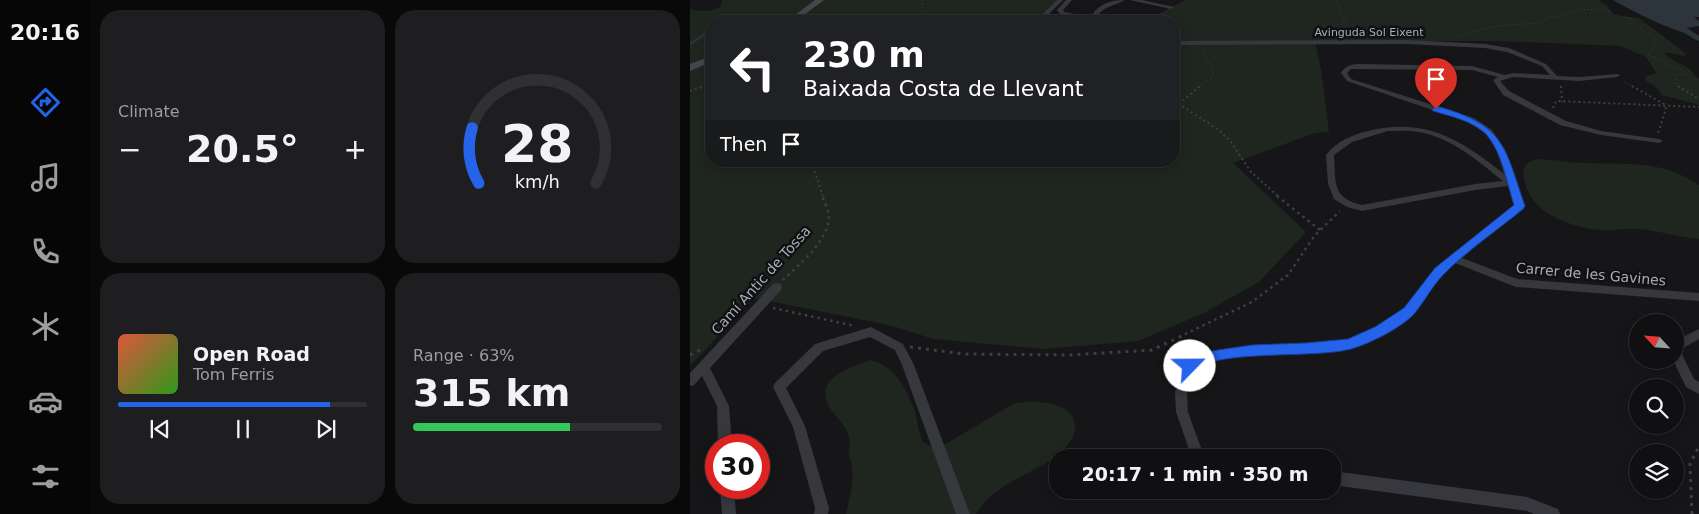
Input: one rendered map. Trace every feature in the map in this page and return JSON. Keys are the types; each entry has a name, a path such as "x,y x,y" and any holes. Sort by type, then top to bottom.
{"main road":[{"path":"799,15 820,0"},
{"path":"690,68 705,62"}],"street":[{"path":"1045,15 1060,0"},
{"path":"1068,0 1060,10 1062,13 1072,15"},
{"path":"1095,15 1101,6 1122,0"},
{"path":"1133,0 1171,7"},
{"name":"Avinguda Sol Eixent","path":"1180,43 1440,42 1509,50 1544,65 1557,79"},
{"path":"1195,449 1182,412 1181,392 1190,366 1198,358 1252,350 1306,349 1350,344 1380,331 1408,312 1430,281 1520,206 1501,150 1488,132 1471,120 1349,80 1344,73 1351,66 1371,66 1472,68 1502,76"},
{"path":"1615,75 1579,79 1557,79 1513,74 1502,76 1496,80 1506,92 1563,123 1601,133 1658,137"},
{"path":"1388,129 1419,130 1442,136 1461,146 1511,183 1475,187 1362,208 1344,205 1334,194 1330,156 1339,144 1361,135 1388,129"},
{"name":"Carrer de les Gavines","path":"1455,259 1516,283 1699,296"},
{"name":"Camí Antic de Tossa","path":"690,381 777,287"},
{"path":"821,514 822,508 798,426 779,387 819,347 871,332 899,347 908,365 963,514"},
{"path":"1684,342 1699,334"},
{"path":"703,366 723,406 724,434"},
{"path":"1683,369 1690,383 1699,389"},
{"path":"1341,479 1527,504 1553,514"},
{"path":"728,499 729,514"}],"path":[{"path":"922,0 923,15"},
{"path":"1337,0 1351,42"},
{"path":"1440,42 1495,26 1538,23 1550,17 1561,17 1576,10 1606,9 1614,15 1632,20 1646,33 1658,40 1648,55 1687,73 1687,75 1676,75 1677,86 1699,99"},
{"path":"1180,102 1192,91 1211,80 1212,67 1200,43"},
{"path":"1615,75 1664,104 1666,109 1658,137"},
{"path":"1557,79 1562,102"},
{"path":"690,91 705,86"},
{"path":"1558,103 1664,104 1699,107"},
{"path":"1180,105 1219,130 1231,142 1251,172 1295,212 1320,230"},
{"name":"Camí Antic de Tossa","path":"777,287 811,250 828,225 829,217 815,172 816,167"},
{"path":"899,347 937,348 974,354 1070,355 1152,350 1252,302 1288,275 1320,230 1344,205"},
{"path":"759,305 865,328 871,332"},
{"path":"1692,514 1690,464 1699,446"}],"shaded area":[{"path":"722,0 1062,0 1047,15 705,15 705,167 1180,167 1180,15 1156,15 1185,0 1598,0 1607,5 1613,15 1639,18 1685,53 1686,56 1664,52 1690,69 1699,79 1699,105 1662,95 1657,88 1645,80 1647,76 1656,73 1646,57 1620,46 1502,41 1315,41 1321,70 1329,132 1315,133 1233,163 1306,232 1259,282 1204,313 1138,341 1043,349 933,339 893,326 754,298 690,366 690,9 702,11 721,6"},
{"path":"1613,0 1699,0 1699,17 1694,17 1699,21 1699,26 1687,28 1699,36 1699,41 1646,17"},
{"path":"1536,159 1580,163 1644,165 1658,167 1685,177 1699,185 1699,239 1639,229 1589,229 1556,218 1537,204 1530,196 1526,186 1523,175 1526,164"},
{"path":"870,360 879,363 893,373 904,387 912,404 923,442 932,447 944,445 1013,404 1024,402 1045,403 1063,408 1069,412 1075,422 1075,429 1070,442 1064,449 1049,449 1049,461 1005,485 984,503 976,514 846,514 852,479 852,466 849,455 850,442 844,426 827,401 825,392 828,384 834,377 851,367"}],"waterway":[{"path":"690,44 705,34"}],"route":[{"path":"1190,366 1198,358 1252,350 1306,349 1350,344 1380,331 1408,312 1439,271 1520,206 1501,150 1488,132 1471,120 1436,109"}]}
